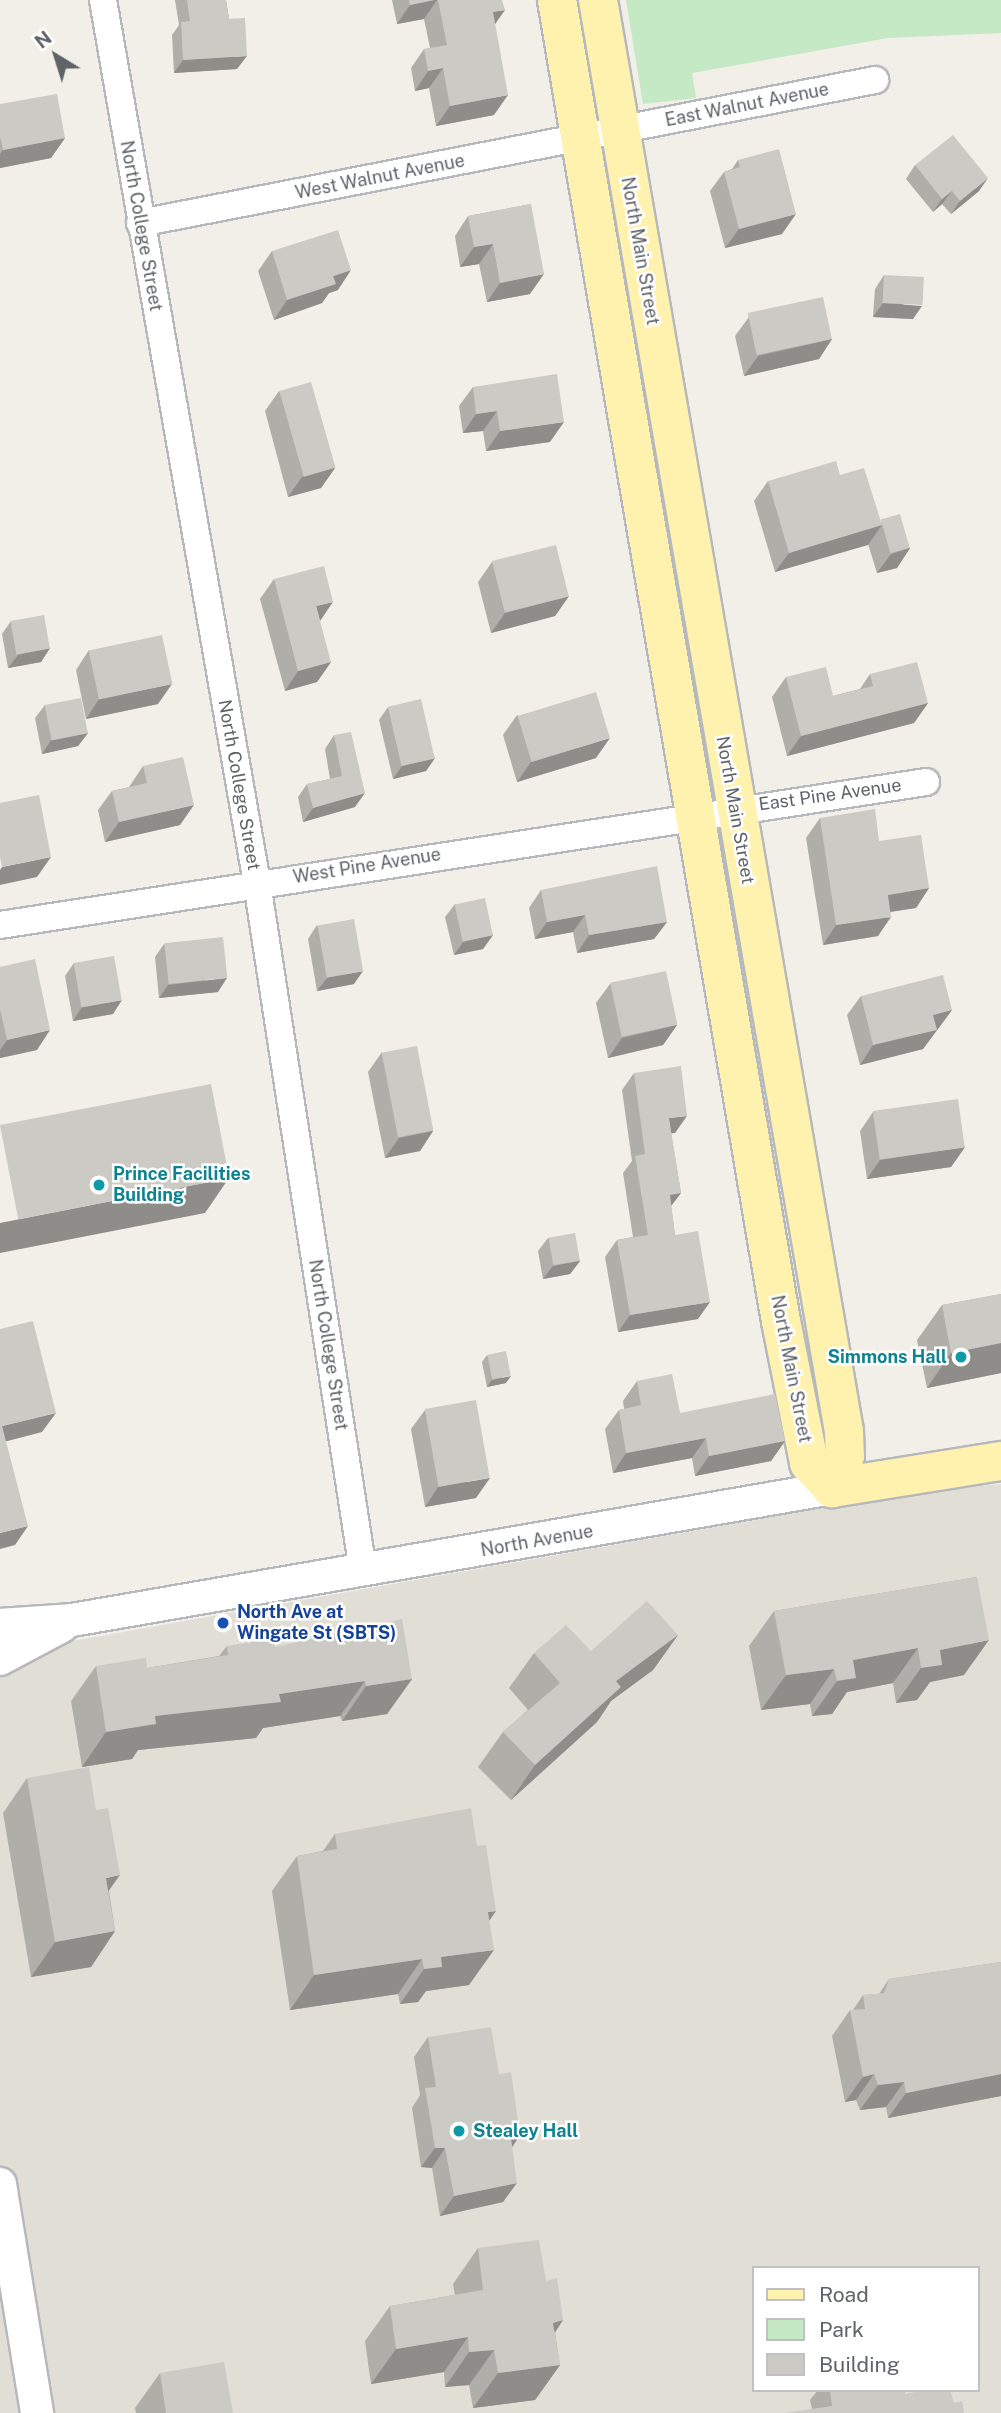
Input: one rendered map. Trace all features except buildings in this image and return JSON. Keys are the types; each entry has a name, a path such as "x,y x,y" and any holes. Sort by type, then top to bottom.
{"main road":[{"name":"North Main Street","path":"557,0 695,817 808,1463 832,1488 845,1456 844,1431 734,809 598,0"},
{"name":"North Avenue","path":"832,1488 1001,1461"}],"street":[{"name":"North College Street","path":"103,0 257,883 363,1571"},
{"name":"East Walnut Avenue","path":"620,131 875,80"},
{"name":"West Walnut Avenue","path":"140,223 620,131"},
{"name":"East Pine Avenue","path":"734,809 926,782"},
{"name":"West Pine Avenue","path":"0,925 734,809"},
{"name":"North Avenue","path":"0,1625 72,1620 832,1488"},
{"name":"North Avenue","path":"0,1659 72,1620"},
{"path":"2,2194 37,2413"}],"shaded area":[{"path":"1001,1484 1001,2413 0,2413 0,1661 56,1644 897,1495"}],"green space":[{"path":"626,0 1001,0 1001,33 888,38 692,73 696,98 643,104"}],"place":[{"name":"Prince Facilities Building","path":"99,1185"},
{"name":"Simmons Hall","path":"961,1357"},
{"name":"North Ave at Wingate St (SBTS)","path":"223,1623"},
{"name":"Stealey Hall","path":"459,2131"}]}
